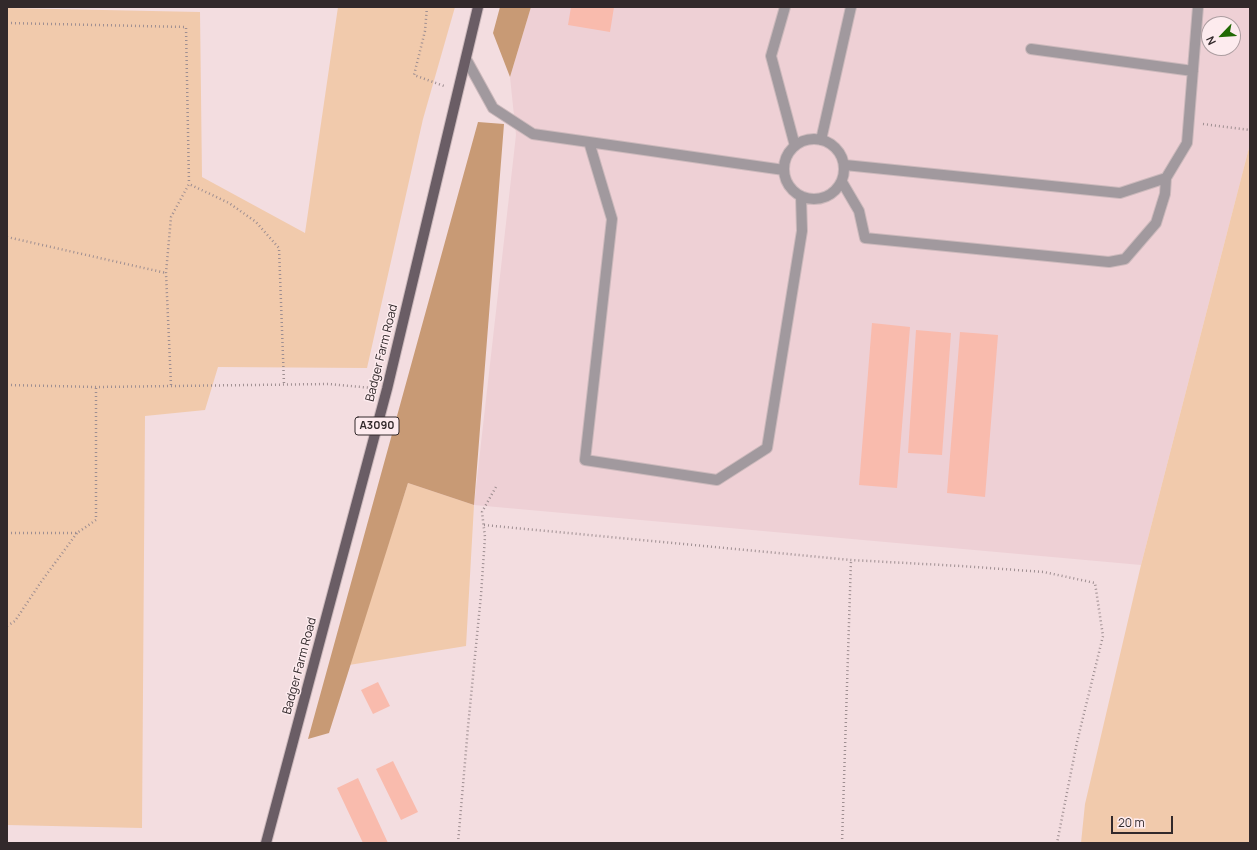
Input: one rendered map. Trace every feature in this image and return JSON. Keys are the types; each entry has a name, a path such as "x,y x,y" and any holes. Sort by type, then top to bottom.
{"main road":[{"name":"Badger Farm Road","path":"266,843 387,389 478,7"}],"lane":[{"path":"785,7 771,56 795,146"},
{"path":"821,140 851,7"},
{"path":"842,182 859,211 865,238 1109,262 1125,259 1156,223 1165,194 1166,178 1187,143 1198,7"},
{"path":"1031,49 1193,71"},
{"path":"466,59 493,108 533,134 784,170"},
{"path":"812,139 830,143 837,149 842,156 844,174 842,182 832,194 824,198 809,199 794,192 789,185 784,170 785,161 795,146 803,141 812,139"},
{"path":"589,142 612,219 585,460 717,480 767,448 802,231 801,196"},
{"path":"844,165 1120,193 1166,178"}],"path":[{"path":"427,7 425,31 414,75 458,91"},
{"path":"7,23 186,27 189,184 171,217 166,273 171,385"},
{"path":"1189,122 1250,130"},
{"path":"189,184 229,204 256,222 279,248 284,384"},
{"path":"7,237 166,273"},
{"path":"7,385 96,387 329,384 387,389"},
{"path":"7,626 15,622 41,582 77,533 96,520 96,387"},
{"path":"458,843 481,595 485,537 482,512 496,485"},
{"path":"484,525 851,560 1044,572 1095,583 1103,636 1077,742 1057,843"},
{"path":"7,533 77,533"},
{"path":"842,843 851,560"}],"shaded area":[{"path":"338,7 455,7 423,119 367,368 218,367 205,410 145,416 142,828 7,825 7,8 200,12 202,177 305,233"},
{"path":"500,7 531,7 510,77 493,33"},
{"path":"531,7 1250,7 1250,144 1141,565 474,505 516,135 510,77"},
{"path":"478,122 504,124 474,505 408,483 329,733 308,739"},
{"path":"1250,144 1250,843 1081,843 1085,804 1141,565"},
{"path":"408,483 474,505 466,646 349,665"}],"building":[{"path":"571,7 614,7 610,32 568,25"},
{"path":"872,323 910,327 897,488 859,485"},
{"path":"916,330 951,333 942,455 908,453"},
{"path":"960,332 998,335 985,497 947,493"},
{"path":"378,682 390,706 373,714 361,690"},
{"path":"393,761 418,812 401,820 376,769"},
{"path":"358,778 388,843 363,843 337,788"}]}
